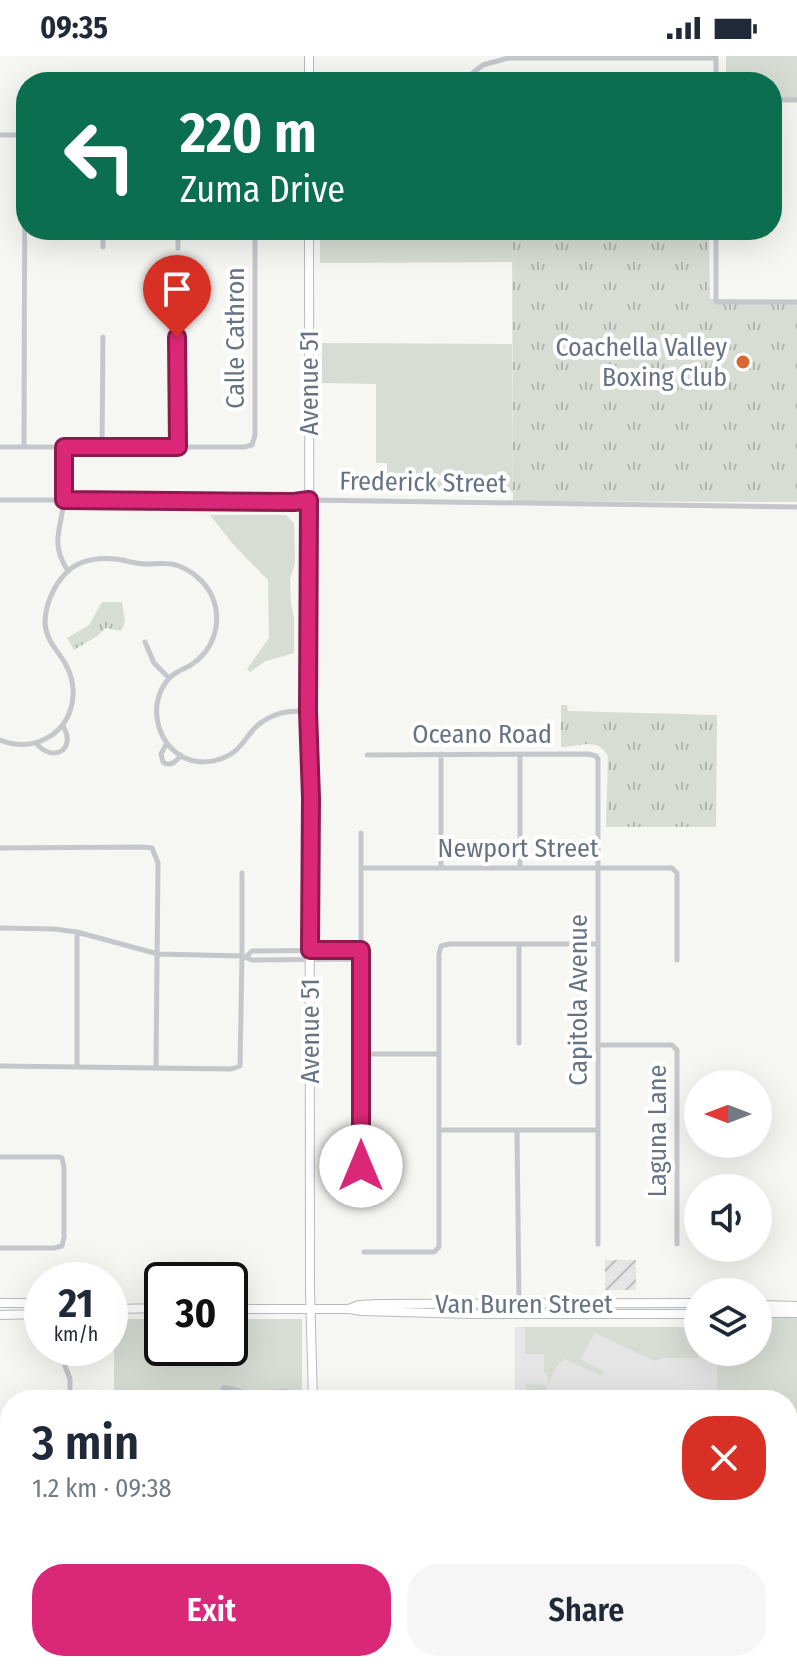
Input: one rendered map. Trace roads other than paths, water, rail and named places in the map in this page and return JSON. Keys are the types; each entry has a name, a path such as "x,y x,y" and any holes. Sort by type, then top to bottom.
{"street":[{"path":"474,72 495,60 508,58 716,57"},
{"path":"24,447 25,240"},
{"path":"103,240 103,247"},
{"path":"178,240 178,248"},
{"name":"Calle Cathron","path":"178,447 252,445 255,435 255,240"},
{"name":"Avenue 51","path":"309,240 308,711 313,1390"},
{"path":"716,240 716,302 797,302"},
{"path":"102,447 103,337"},
{"path":"0,447 178,447 177,337"},
{"path":"64,447 64,500 57,548 68,571"},
{"name":"Frederick Street","path":"0,500 309,500 797,507"},
{"path":"0,740 11,744 36,743 63,726 72,708 73,683 66,664 49,639 45,620 55,588 68,571 86,561 113,559 143,564 171,564 197,576 213,598 215,632 202,656 169,678 159,693 156,707 158,723 167,743 181,755 200,762 217,760 236,750 266,719 283,712 308,711"},
{"path":"145,642 154,663 169,678"},
{"path":"36,743 47,753 61,751 68,738 63,726"},
{"path":"167,743 161,754 163,762 172,763 181,755"},
{"path":"441,754 441,868"},
{"path":"520,754 520,868"},
{"name":"Oceano Road","path":"367,755 596,756"},
{"name":"Capitola Avenue","path":"596,756 598,1244"},
{"path":"361,833 361,1166"},
{"path":"0,848 152,848 158,863 156,1068"},
{"name":"Newport Street","path":"361,868 675,869 677,960"},
{"path":"0,1066 231,1069 240,1066 244,956 242,873"},
{"path":"0,928 77,932 158,954 244,956 252,960 361,950"},
{"path":"77,932 77,1067"},
{"path":"519,944 519,1043"},
{"path":"364,1252 437,1250 441,946 598,944"},
{"path":"310,954 361,959"},
{"name":"Laguna Lane","path":"598,1045 672,1045 677,1050 677,1244"},
{"path":"361,1054 439,1054"},
{"path":"439,1130 598,1130"},
{"path":"517,1130 520,1314"},
{"path":"0,1157 62,1158 64,1167 62,1246 0,1248"},
{"path":"0,1303 24,1303"},
{"name":"Van Buren Street","path":"350,1309 359,1305 379,1304 684,1303"},
{"path":"772,1305 797,1306"},
{"name":"Van Buren Street","path":"248,1309 684,1315"},
{"path":"772,1313 797,1313"},
{"path":"0,1315 24,1314"},
{"path":"65,1366 70,1390"}],"water":[{"path":"223,1385 244,1390 220,1390"}],"place":[{"name":"Coachella Valley Boxing Club","path":"743,362"}]}
